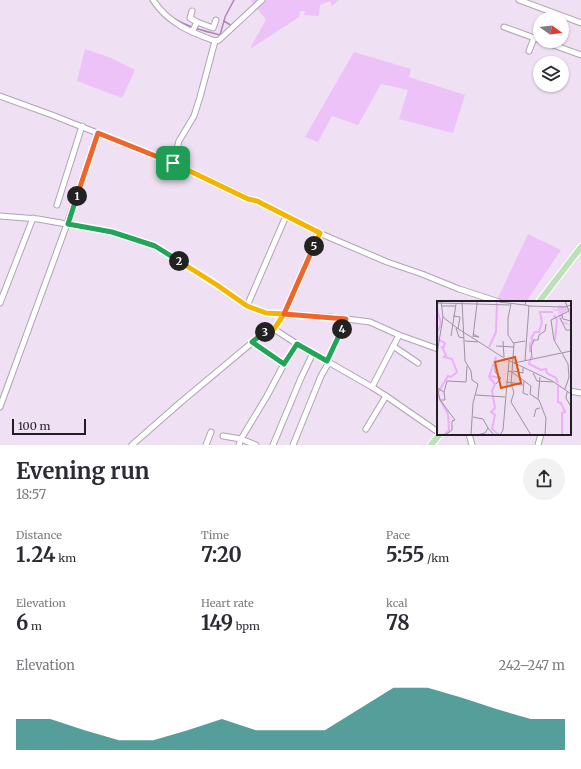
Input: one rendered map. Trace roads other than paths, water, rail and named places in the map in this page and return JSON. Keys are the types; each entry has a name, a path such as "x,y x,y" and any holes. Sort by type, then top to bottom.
{"main road":[{"path":"540,301 581,247"},
{"path":"431,445 438,435"}],"street":[{"path":"152,0 162,13 185,29 215,41 219,40 262,0"},
{"path":"519,0 581,23"},
{"path":"192,11 190,18 197,22 213,28 216,20"},
{"path":"192,32 197,22"},
{"path":"504,27 533,38"},
{"path":"173,163 179,141 194,116 215,41"},
{"path":"529,51 533,47"},
{"path":"561,48 581,55"},
{"path":"0,96 82,126 173,163 248,199 257,201 320,233 387,262 496,301"},
{"path":"57,205 82,126"},
{"path":"0,407 68,224 98,133"},
{"path":"0,216 33,218 112,232 155,246 217,285 247,306 266,313 370,322 399,335 437,349"},
{"path":"247,306 286,216"},
{"path":"0,303 33,218"},
{"path":"132,445 252,342 266,331 274,329 284,314 320,233"},
{"path":"293,445 346,319"},
{"path":"274,329 313,354 372,387 437,432"},
{"path":"372,387 399,335"},
{"path":"252,342 284,364"},
{"path":"240,442 297,344"},
{"path":"393,346 418,363"},
{"path":"273,445 301,378 313,354"},
{"path":"571,391 581,393"},
{"path":"366,429 386,396"},
{"path":"206,445 211,432"},
{"path":"469,435 472,445"},
{"path":"538,445 541,435"},
{"path":"223,436 240,442 256,445"}],"waterway":[{"path":"224,21 234,0"},
{"path":"175,19 191,27 220,35 224,21 232,26"}]}
